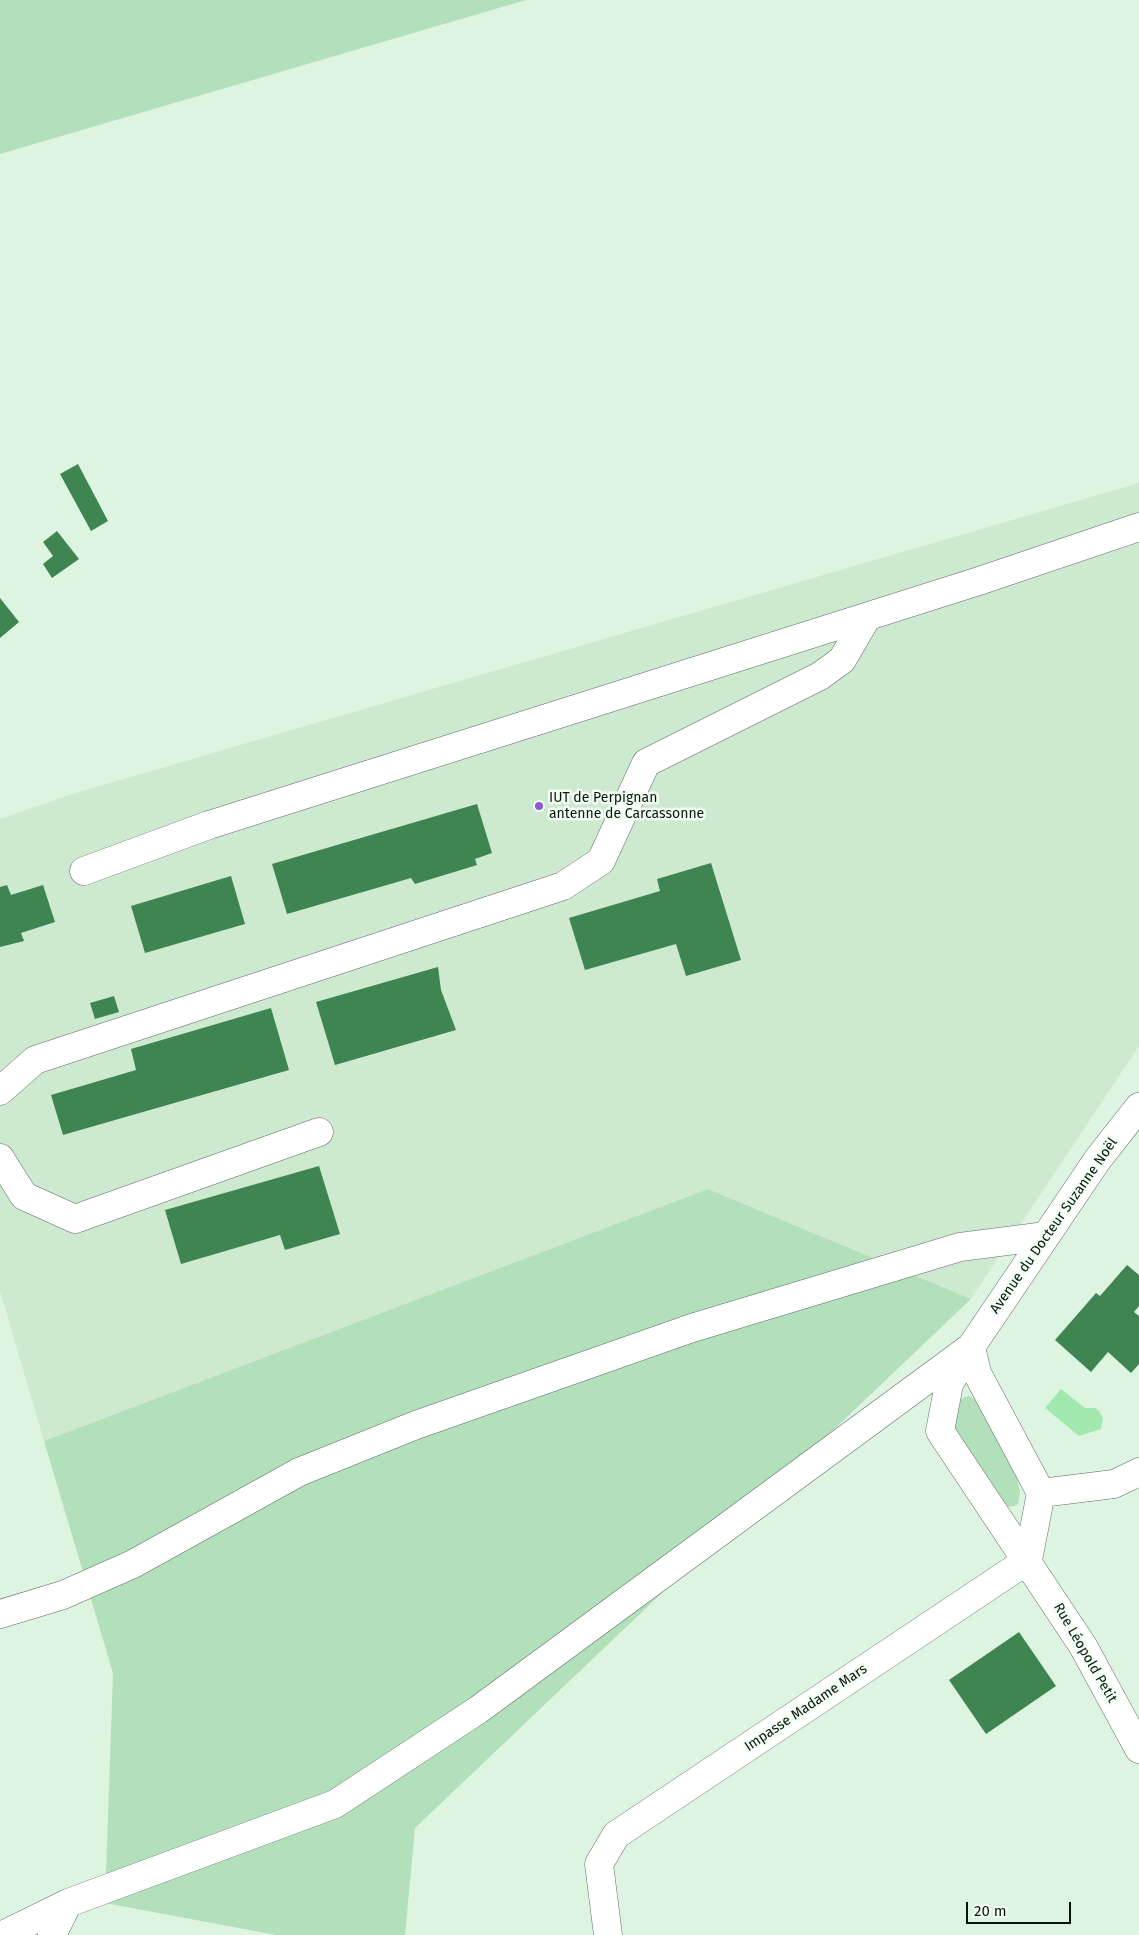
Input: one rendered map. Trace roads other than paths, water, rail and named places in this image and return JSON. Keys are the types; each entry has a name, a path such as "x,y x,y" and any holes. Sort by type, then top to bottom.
{"street":[{"path":"84,871 209,825 867,617 1139,527"},
{"path":"0,1091 35,1060 563,886 601,862 646,763 820,676 842,660 867,617"},
{"name":"Avenue du Docteur Suzanne Noël","path":"1028,1560 940,1431 949,1384 971,1347 1098,1159 1139,1107"},
{"path":"0,1158 24,1196 75,1219 319,1132"},
{"path":"0,1614 63,1595 134,1564 299,1472 416,1425 692,1328 960,1247 1046,1236"},
{"path":"3,1935 68,1903 335,1804 478,1710 971,1347 977,1373 1041,1493 1028,1560"},
{"path":"1041,1493 1114,1484 1139,1472"},
{"name":"Rue Léopold Petit","path":"1028,1560 1083,1646 1139,1749"},
{"name":"Impasse Madame Mars","path":"608,1935 599,1864 616,1835 1028,1560"},
{"path":"52,1935 68,1903"}],"place":[{"name":"IUT de Perpignan antenne de Carcassonne","path":"539,806"}]}
